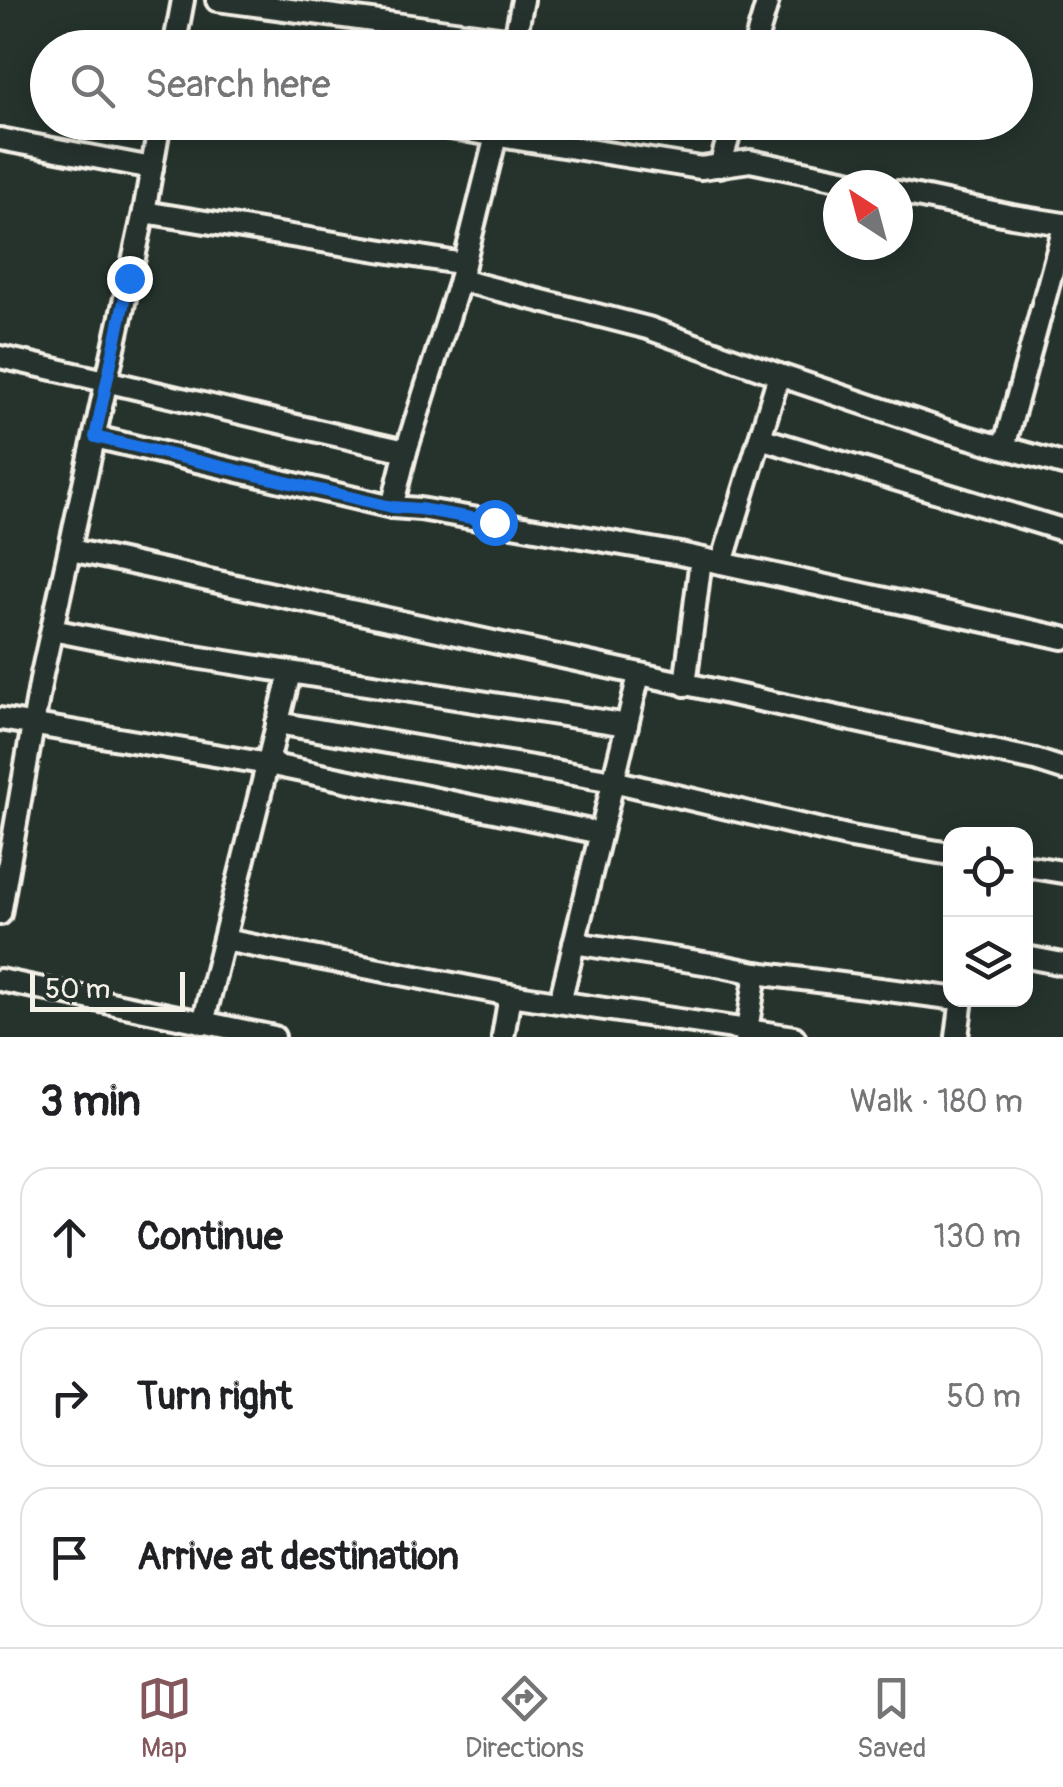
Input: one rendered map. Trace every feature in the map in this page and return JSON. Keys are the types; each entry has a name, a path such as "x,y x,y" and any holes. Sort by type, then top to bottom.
{"street":[{"path":"177,30 183,0"},
{"path":"217,0 419,30"},
{"path":"516,30 522,0"},
{"path":"759,30 768,0"},
{"path":"0,139 152,168"},
{"path":"0,914 6,851 157,140"},
{"path":"392,507 462,272 495,140"},
{"path":"555,140 701,168 750,161 823,176"},
{"path":"720,166 728,140"},
{"path":"913,195 1063,227 1004,448"},
{"path":"144,212 462,272 648,328 946,432 1063,464"},
{"path":"0,357 406,450"},
{"path":"685,685 711,561 760,438 779,375"},
{"path":"95,437 392,507 711,561 1063,638"},
{"path":"760,438 1063,530"},
{"path":"71,550 1063,769"},
{"path":"52,630 290,673 627,724"},
{"path":"203,1023 290,673"},
{"path":"560,1002 638,675"},
{"path":"0,720 268,764 600,833"},
{"path":"278,723 613,781 851,837 943,853"},
{"path":"1033,867 1063,872"},
{"path":"224,940 510,995 747,1034 794,1037"},
{"path":"574,943 756,974 943,998"},
{"path":"1033,958 1063,964"},
{"path":"747,1034 756,974"},
{"path":"0,980 274,1037"},
{"path":"503,1037 510,995"},
{"path":"956,1037 960,1007"}],"route":[{"path":"129,278 95,437 392,507 494,522"}]}
